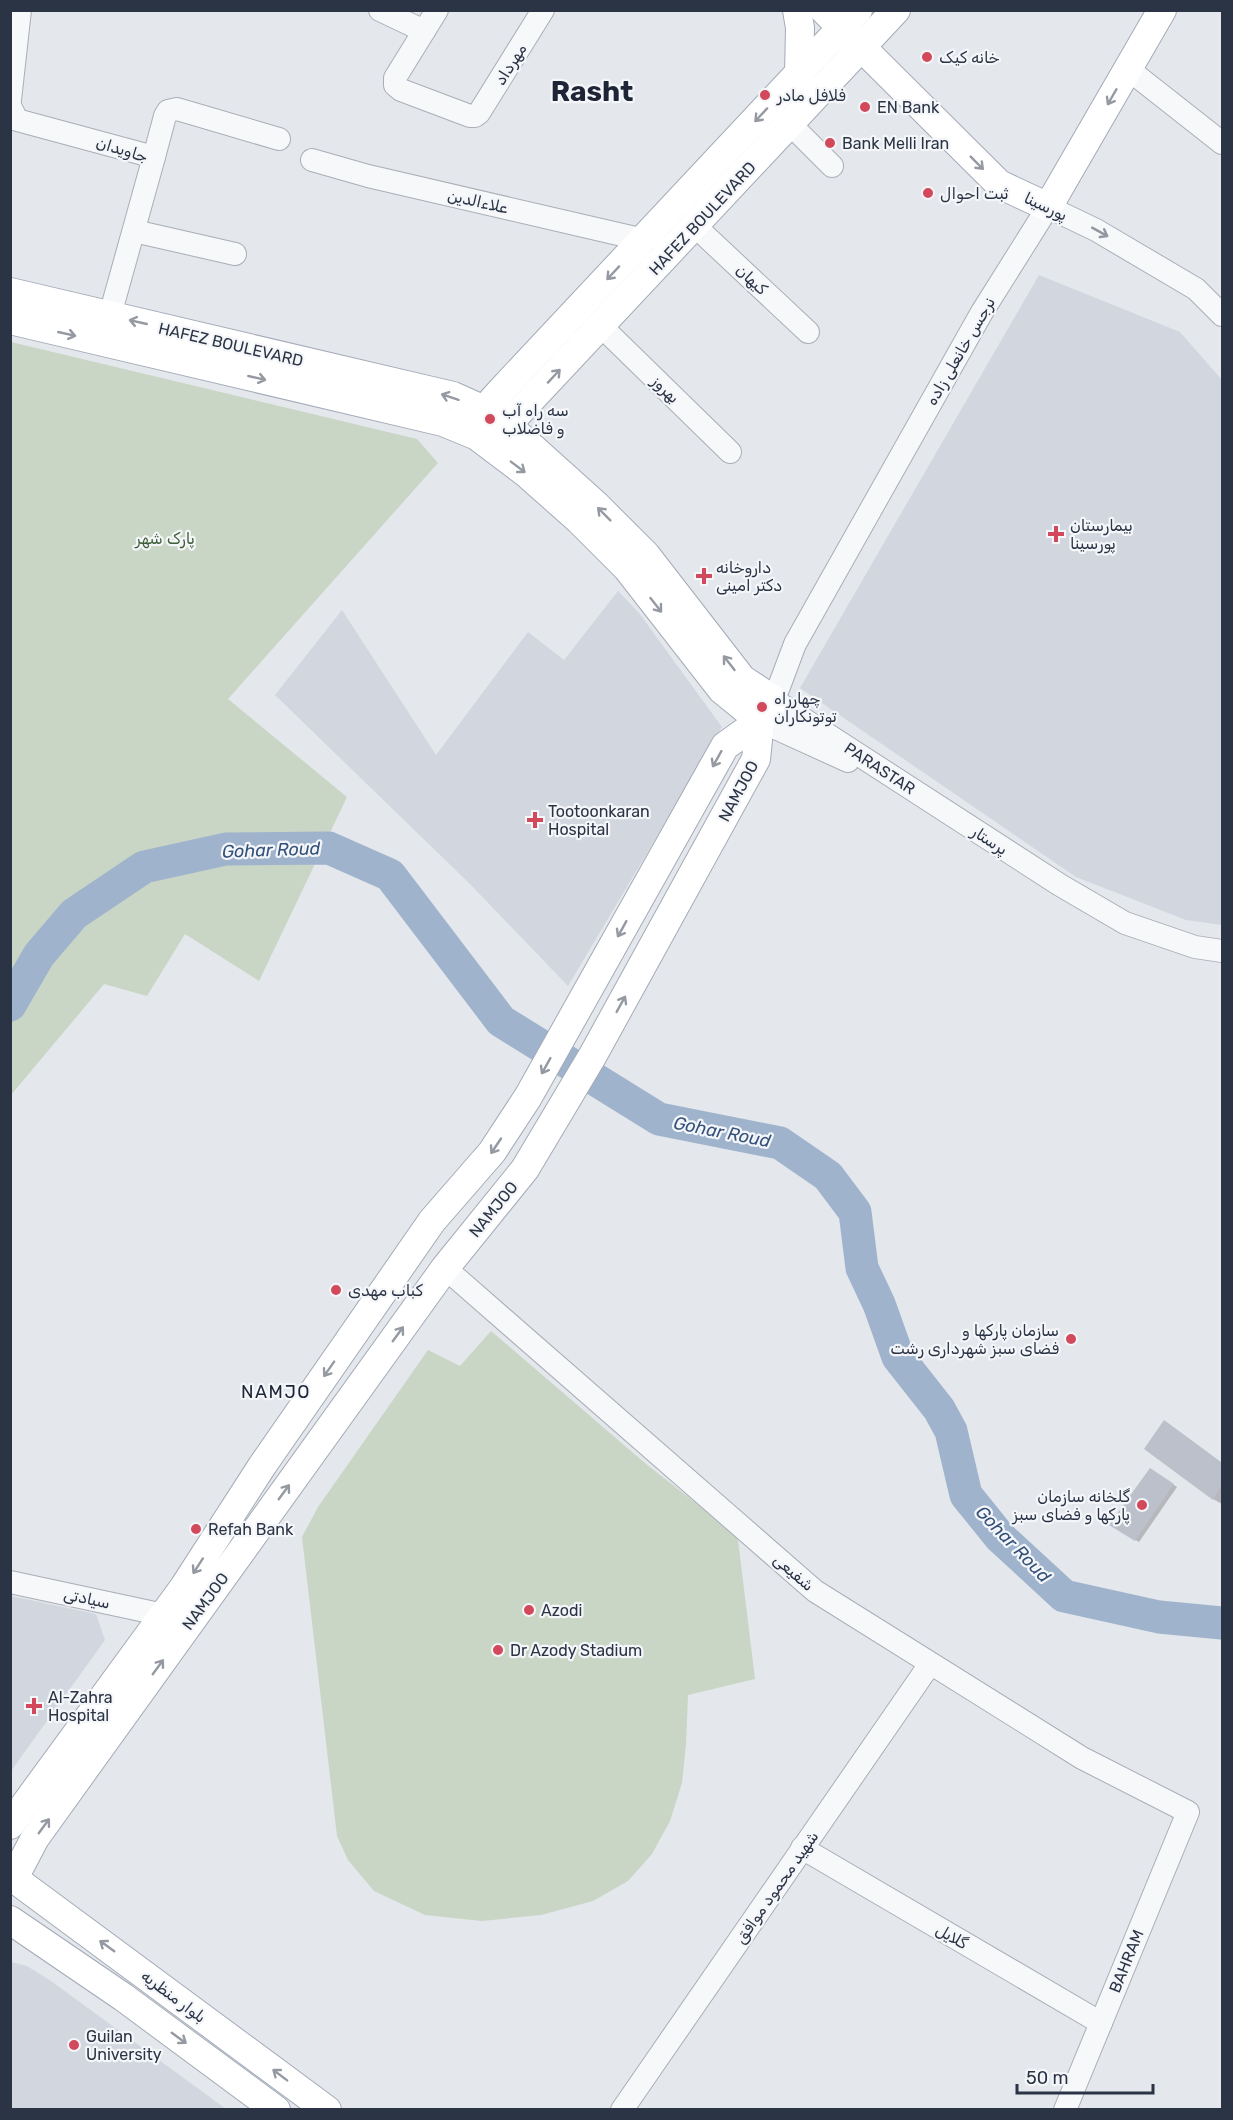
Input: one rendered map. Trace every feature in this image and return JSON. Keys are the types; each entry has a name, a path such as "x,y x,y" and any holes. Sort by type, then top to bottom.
{"main road":[{"path":"798,10 799,74"},
{"name":"HAFEZ BOULEVARD","path":"489,424 644,240 846,24 896,10"},
{"name":"نرجس خانعلی زاده","path":"1048,207 1162,10"},
{"name":"HAFEZ BOULEVARD","path":"10,320 443,422 489,424 601,326 790,124 846,24"},
{"name":"پورسینا","path":"846,24 999,184 1048,207"},
{"name":"HAFEZ BOULEVARD","path":"10,292 453,396 597,506 646,555 767,710"},
{"name":"NAMJOO","path":"10,1914 19,1903 21,1896 15,1878 35,1838 80,1753 164,1615 262,1466 426,1231 492,1152 563,1035 724,746 767,710"},
{"name":"NAMJOO","path":"10,1825 80,1753 445,1268 525,1169 593,1055 756,759 767,710"},
{"path":"563,1035 593,1055"},
{"name":"بلوار منظریه","path":"15,1878 327,2109"},
{"name":"بلوار منظریه","path":"10,1920 123,1997 276,2109"},
{"path":"123,1997 143,1972"}],"street":[{"path":"10,100 20,10"},
{"path":"380,10 424,31 437,10"},
{"name":"مهرداد","path":"424,31 395,78 395,85 401,90 475,116 480,113 543,10"},
{"path":"1128,69 1222,144"},
{"name":"جاویدان","path":"10,106 17,120 154,158 110,315"},
{"path":"154,158 168,111 177,110 279,139"},
{"path":"790,124 832,166"},
{"name":"علاءالدین","path":"312,160 368,176 644,240"},
{"name":"پورسینا","path":"1048,207 1096,230 1196,289 1222,315"},
{"name":"نرجس خانعلی زاده","path":"767,710 795,644 982,312 1048,207"},
{"name":"کیهان","path":"695,225 808,332"},
{"path":"134,231 235,254"},
{"name":"بهروز","path":"601,326 730,452"},
{"name":"PARASTAR","path":"767,710 926,797"},
{"name":"پرستار","path":"926,797 1060,885 1125,923 1195,947 1222,951"},
{"name":"شفیعی","path":"445,1268 815,1591 1082,1758 1188,1812"},
{"name":"سیادتی","path":"10,1582 164,1615"},
{"name":"شهید محمود موافق","path":"622,2109 930,1664"},
{"name":"BAHRAM","path":"1065,2109 1188,1812"},
{"name":"گلایل","path":"802,1848 1101,2023"}],"shaded area":[{"name":"بیمارستان پورسینا","path":"1039,275 1180,332 1222,380 1222,925 1186,920 1076,877 800,688"},
{"name":"Tootoonkaran Hospital","path":"618,591 639,613 722,727 568,986 470,884 275,695 342,610 436,755 528,632 564,660"},
{"name":"Al-Zahra Hospital","path":"11,1596 96,1614 105,1640 11,1771"},
{"name":"Guilan University","path":"11,1962 27,1966 51,1981 226,2109 11,2109"}],"green space":[{"name":"پارک شهر","path":"11,342 417,439 438,463 228,699 347,797 259,981 185,934 147,996 104,984 11,1095"},
{"name":"Azodi","path":"491,1331 646,1464 729,1529 738,1540 755,1679 688,1695 682,1783 670,1821 652,1854 628,1881 593,1901 541,1915 482,1921 425,1915 374,1891 348,1860 337,1836 302,1537 318,1507 428,1350 460,1366"}],"building":[{"path":"1164,1420 1222,1463 1222,1484 1213,1500 1144,1449"},
{"name":"گلخانه سازمان پارکها و فضای سبز","path":"1150,1468 1174,1484 1135,1541 1109,1525"}],"waterway":[{"name":"Gohar Roud","path":"10,1005 39,955 74,914 144,867 226,849 329,848 390,875 501,1021 659,1119 780,1143 828,1176 855,1212 862,1268 879,1304 898,1357 939,1409 951,1431 966,1495 1000,1537 1064,1596 1159,1617 1222,1623"}],"place":[{"name":"خانه کیک","path":"927,57"},
{"name":"فلافل مادر","path":"765,95"},
{"name":"EN Bank","path":"865,107"},
{"name":"Bank Melli Iran","path":"830,143"},
{"name":"ثبت احوال","path":"928,193"},
{"name":"سه راه آب و فاضلاب","path":"490,419"},
{"name":"بیمارستان پورسینا","path":"1056,534"},
{"name":"داروخانه دکتر امینی","path":"704,576"},
{"name":"چهارراه توتونکاران","path":"762,707"},
{"name":"Tootoonkaran Hospital","path":"535,820"},
{"name":"کباب مهدی","path":"336,1290"},
{"name":"سازمان پارکها و فضای سبز شهرداری رشت","path":"1071,1339"},
{"name":"گلخانه سازمان پارکها و فضای سبز","path":"1142,1505"},
{"name":"Refah Bank","path":"196,1529"},
{"name":"Azodi","path":"529,1610"},
{"name":"Dr Azody Stadium","path":"498,1650"},
{"name":"Al-Zahra Hospital","path":"34,1706"},
{"name":"Guilan University","path":"74,2045"}],"district":[{"name":"Rasht","path":"592,91"},
{"name":"NAMJO","path":"276,1392"}]}
